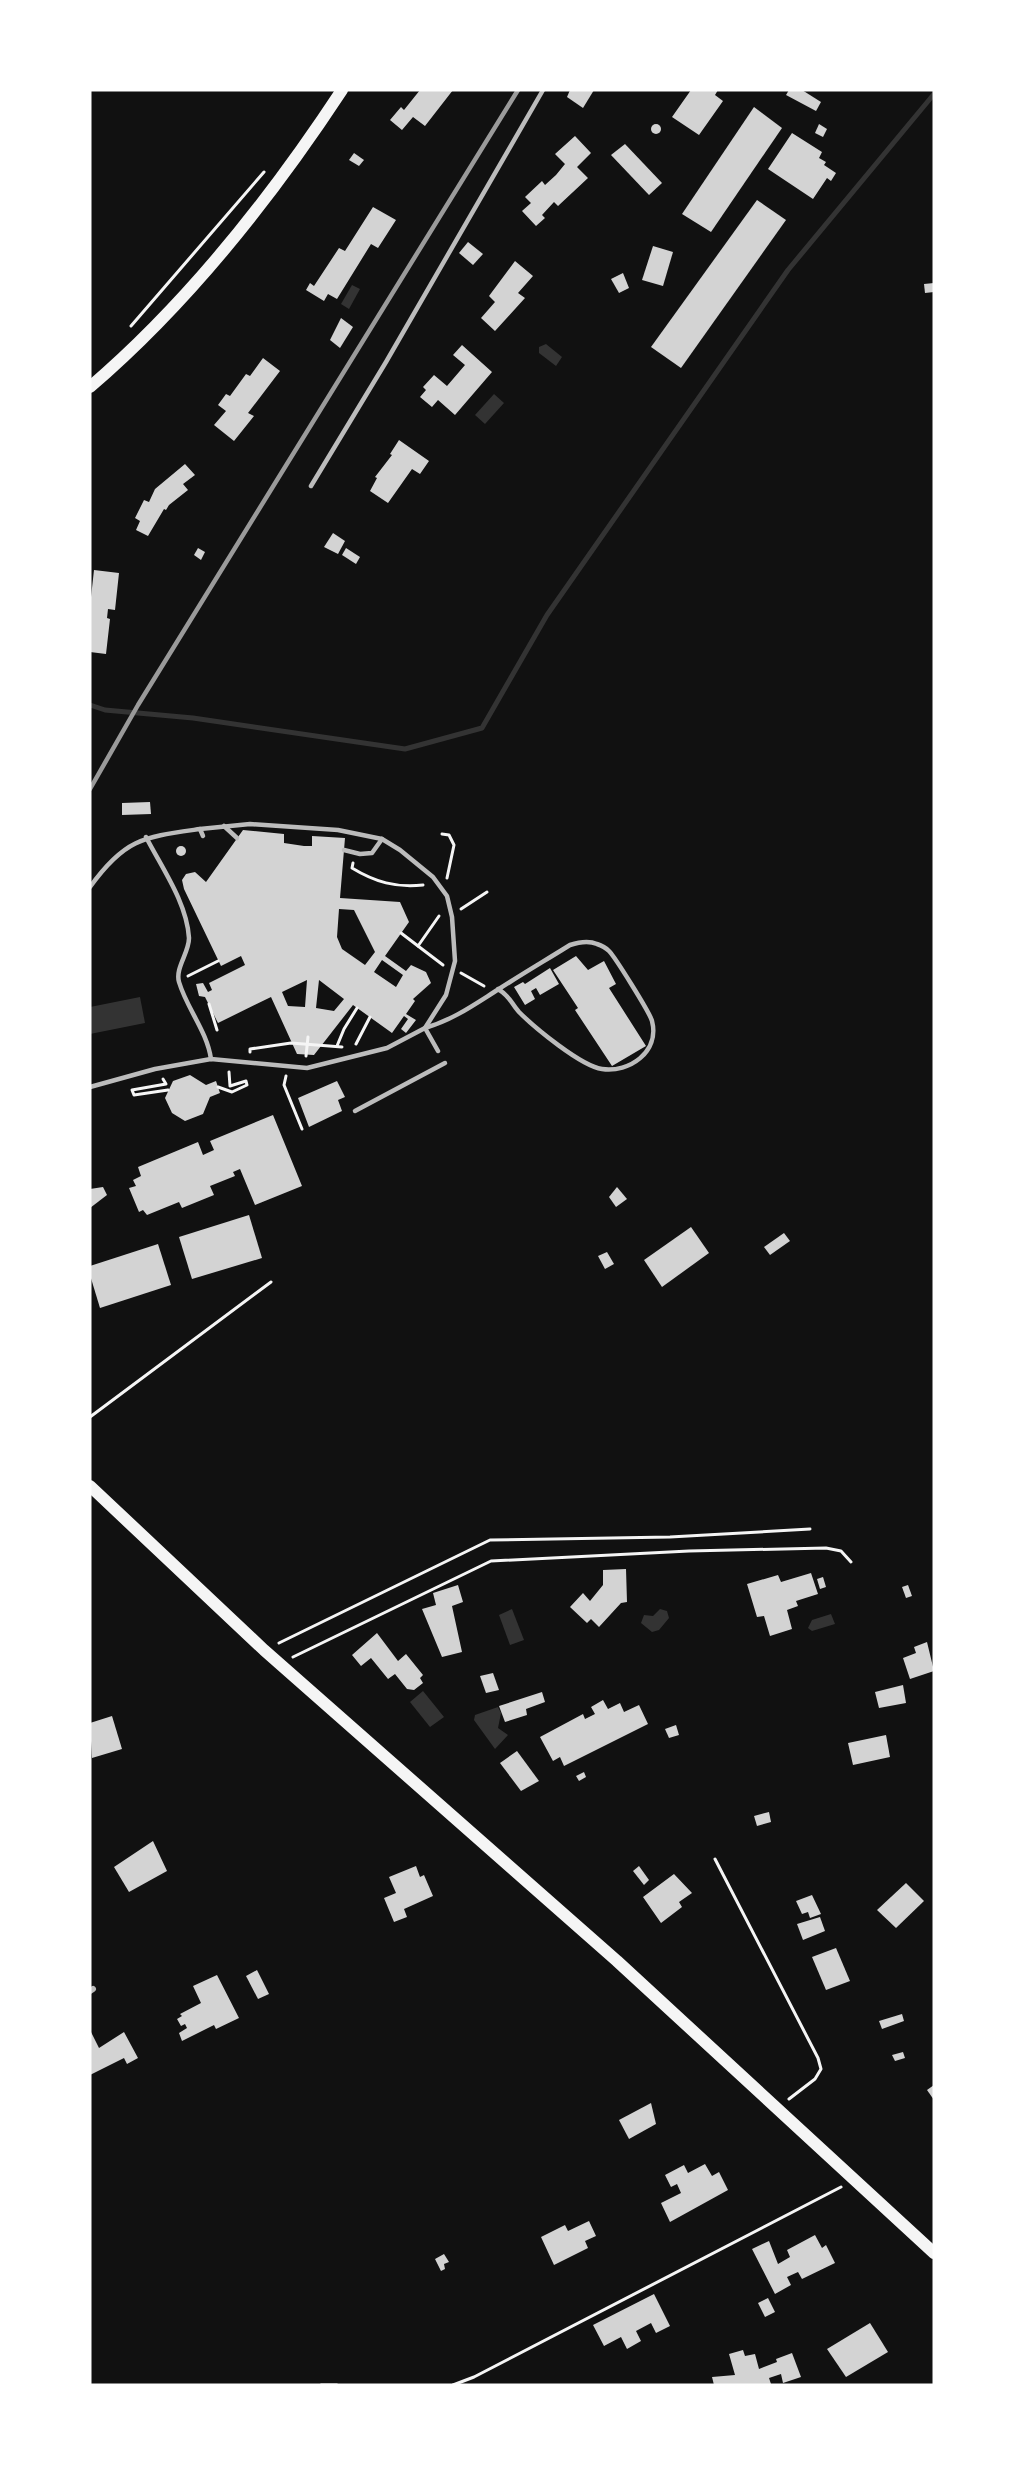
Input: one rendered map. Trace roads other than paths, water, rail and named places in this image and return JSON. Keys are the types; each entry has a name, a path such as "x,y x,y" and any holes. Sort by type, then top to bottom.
{"main road":[{"path":"90,387 126,357 205,271 287,172 342,90"},
{"path":"90,1486 264,1650 617,1962 934,2253"}],"lane":[{"path":"311,486 392,352 543,90"},
{"path":"90,887 106,864 125,848 146,837 250,824 327,829 382,839 417,862 447,896 451,914 453,977 446,995 425,1028"},
{"path":"224,826 237,837"},
{"path":"200,829 204,836"},
{"path":"146,837 188,920 189,943 178,981 205,1036 211,1059"},
{"path":"344,850 372,853 382,839"},
{"path":"90,1087 98,1082 211,1059 231,1059 307,1068 387,1048 425,1028 443,1023 498,989 570,945 581,942 595,943 609,951 652,1021 651,1046 643,1056 617,1070 598,1068 581,1062 518,1011 510,996 498,989"},
{"path":"425,1028 438,1051"},
{"path":"355,1111 445,1063"}],"waterway":[{"path":"90,705 105,710 193,718 405,749 482,728 547,615 788,270 934,94"}],"railway":[{"path":"90,789 138,705 518,90"}]}
